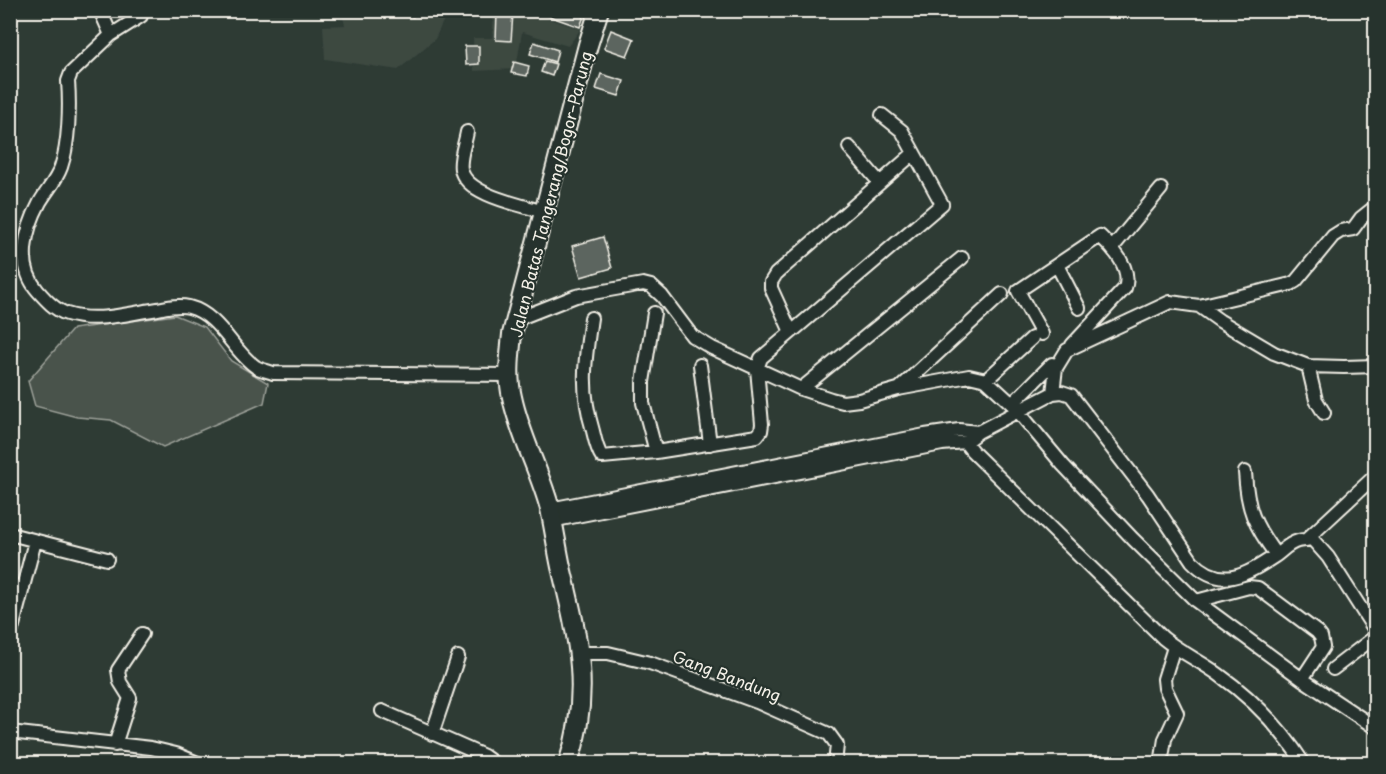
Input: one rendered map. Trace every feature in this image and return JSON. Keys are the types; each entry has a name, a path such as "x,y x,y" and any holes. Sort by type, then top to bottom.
{"main road":[{"name":"Jalan Batas Tangerang/Bogor–Parung","path":"568,764 580,713 582,676 579,653 550,515 512,398 509,375 515,320 599,10"}],"street":[{"path":"100,10 111,35"},
{"path":"141,16 111,35 71,73 68,81 68,114 63,159 53,184 28,226 24,261 33,285 56,309 68,314 100,317 174,306 189,307 203,314 225,332 256,366 273,373 509,375"},
{"path":"591,318 583,376 589,419 602,458 757,436 761,431 757,369 761,358 942,204 902,131 882,115"},
{"path":"467,132 460,164 466,182 478,191 544,212"},
{"path":"849,147 880,183"},
{"path":"791,332 771,288 771,282 776,274 914,153"},
{"path":"1113,247 1161,189"},
{"path":"1067,350 1170,302 1199,306 1291,284 1333,236 1341,231 1353,229 1361,218 1376,206"},
{"path":"986,380 1037,336 1018,291 1100,236 1113,247 1127,274 1128,281 1125,288 1067,350 1056,368 1053,393"},
{"path":"801,389 962,258"},
{"path":"1057,265 1079,308"},
{"path":"515,320 576,296 643,284 651,286 662,296 692,336 801,389 843,402 969,376 986,380 1015,408 1063,465 1117,522 1196,601 1302,679 1376,728"},
{"path":"898,389 1002,294"},
{"path":"1199,306 1274,353 1308,366 1376,366"},
{"path":"654,314 643,382 643,403 656,452"},
{"path":"1015,408 1052,364"},
{"path":"700,365 710,444"},
{"path":"1308,366 1316,400 1324,413"},
{"path":"550,515 942,444 965,442 1015,408 1053,393 1062,392 1071,395 1155,504 1192,561 1206,573 1221,578 1240,576 1250,572 1290,544 1306,540 1312,539 1323,549 1376,634 1333,669"},
{"path":"550,515 925,435 959,430 978,432"},
{"path":"965,442 1174,647 1218,674 1247,696 1287,738 1304,764"},
{"path":"1245,472 1246,496 1258,531 1276,555"},
{"path":"1306,540 1376,475"},
{"path":"10,534 107,558"},
{"path":"10,637 17,586 35,541"},
{"path":"1196,601 1249,587 1258,588 1267,594 1321,637 1323,647 1302,679"},
{"path":"115,744 130,698 120,682 118,670 142,634"},
{"path":"1161,764 1164,739 1177,713 1165,688 1164,679 1174,647"},
{"name":"Gang Bandung","path":"579,653 608,653 632,657 757,702 829,734 837,745 835,764"},
{"path":"432,734 458,657"},
{"path":"382,711 484,756 495,764"},
{"path":"10,732 151,748 176,754 200,764"}],"shaded area":[{"path":"537,10 537,15 581,29 568,46 522,32 516,69 474,71 473,38 492,38 494,12 446,15 435,39 398,70 325,59 323,26 345,25 341,11"},
{"path":"175,315 205,327 231,361 268,383 264,403 163,447 111,420 77,417 35,406 28,381 73,329"}],"building":[{"path":"392,10 414,10 413,17 391,14"},
{"path":"541,10 569,10 584,16 580,27 540,13"},
{"path":"497,12 513,13 511,41 496,40"},
{"path":"611,30 634,39 627,56 604,48"},
{"path":"534,42 558,50 555,62 530,54"},
{"path":"465,46 479,46 479,64 466,65"},
{"path":"545,61 556,64 552,76 541,72"},
{"path":"514,62 529,66 527,76 511,73"},
{"path":"601,74 624,81 619,96 596,89"},
{"path":"603,237 612,268 581,277 572,246"}]}
